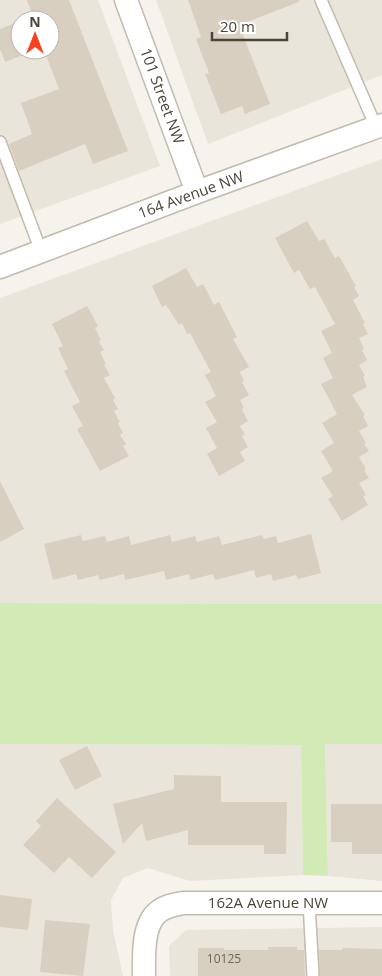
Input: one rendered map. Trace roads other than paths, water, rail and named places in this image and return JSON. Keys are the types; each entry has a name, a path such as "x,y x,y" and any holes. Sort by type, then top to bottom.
{"street":[{"name":"101 Street NW","path":"126,0 197,192"},
{"name":"164 Avenue NW","path":"0,267 197,192 379,126"},
{"name":"162A Avenue NW","path":"144,976 144,949 148,930 156,913 167,907 182,903 382,903"}],"lane":[{"path":"320,0 379,126"},
{"path":"0,142 41,251"},
{"path":"309,902 313,976"}]}
